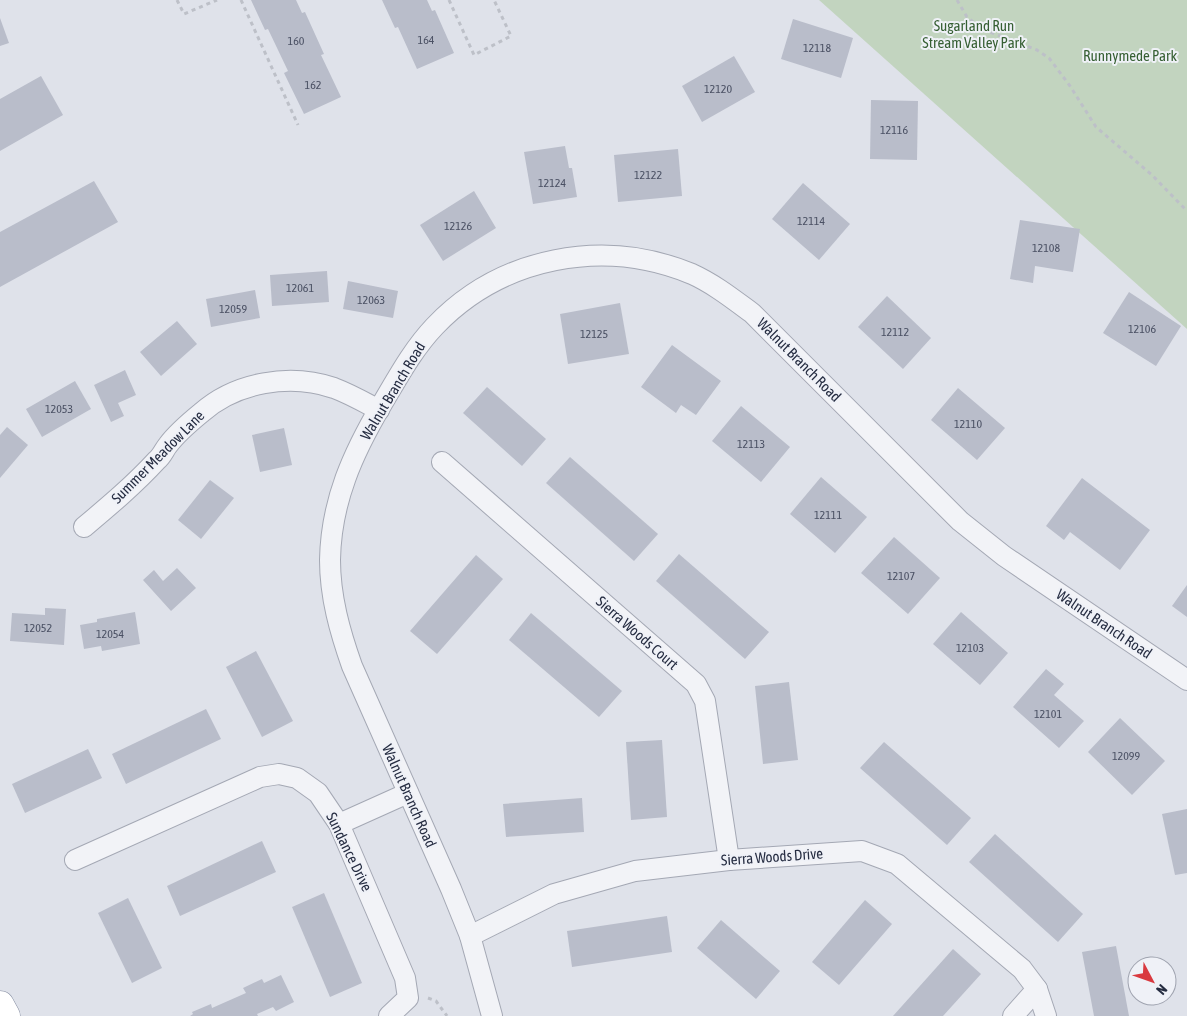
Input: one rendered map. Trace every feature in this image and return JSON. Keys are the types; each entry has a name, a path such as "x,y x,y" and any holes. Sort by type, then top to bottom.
{"highway":[{"path":"0,1005 6,1016"}],"street":[{"name":"Walnut Branch Road","path":"492,1016 470,936 352,666 340,632 332,596 330,560 332,533 342,487 355,453 379,410 413,353 434,326 460,303 490,282 520,269 551,260 586,255 624,256 659,262 693,275 724,291 752,313 966,526 1004,556 1187,680"},
{"name":"Summer Meadow Lane","path":"84,527 132,487 160,458 169,444 202,412 225,397 249,387 276,381 306,382 333,388 379,410"},
{"name":"Sierra Woods Court","path":"442,462 696,684 705,701 729,860"},
{"name":"Sundance Drive","path":"75,860 260,777 279,774 297,778 318,793 339,824 405,978 408,998 389,1016"},
{"path":"339,824 408,793"},
{"name":"Sierra Woods Drive","path":"470,936 554,894 635,871 729,860 862,851 896,864 1022,969 1037,990 1046,1016"},
{"path":"1013,1016 1037,990"}],"path":[{"path":"177,0 184,14 217,0"},
{"path":"242,0 298,125"},
{"path":"450,0 474,54 511,36 494,0"},
{"path":"957,0 968,17 982,28 1037,50 1049,58 1070,86 1096,128 1152,175 1187,211"}],"green space":[{"path":"819,0 1187,0 1187,329"}],"building":[{"path":"251,0 296,0 302,13 305,12 324,54 321,55 341,97 304,114 284,73 288,71 268,29 265,30"},
{"path":"382,0 427,0 432,11 435,10 454,53 417,69 398,27 395,28"},
{"path":"0,18 9,43 0,46"},
{"path":"793,19 853,38 841,78 781,59"},
{"path":"734,56 755,92 702,122 682,86"},
{"path":"41,76 63,115 0,151 0,99"},
{"path":"871,100 918,101 917,160 870,159"},
{"path":"565,146 569,168 572,168 577,197 533,204 524,152"},
{"path":"678,149 682,196 618,202 614,155"},
{"path":"94,181 118,222 0,287 0,232"},
{"path":"803,183 850,224 819,260 772,219"},
{"path":"474,191 496,228 443,261 420,225"},
{"path":"1020,220 1080,229 1073,272 1035,266 1033,283 1010,279"},
{"path":"327,271 329,302 272,306 270,275"},
{"path":"348,281 398,291 393,318 343,309"},
{"path":"255,290 260,318 211,327 206,299"},
{"path":"1129,292 1181,326 1156,366 1103,333"},
{"path":"887,296 931,338 903,369 858,327"},
{"path":"620,303 629,354 568,364 560,314"},
{"path":"177,321 197,344 161,376 140,352"},
{"path":"672,345 721,381 696,415 681,405 676,413 641,387"},
{"path":"125,370 136,395 118,403 124,416 111,422 94,385"},
{"path":"75,381 91,409 42,437 26,409"},
{"path":"487,387 546,439 522,466 463,413"},
{"path":"958,388 1005,428 977,460 931,420"},
{"path":"741,406 790,447 761,482 712,441"},
{"path":"7,427 28,445 0,478 0,435"},
{"path":"284,428 292,465 260,472 252,435"},
{"path":"570,457 658,534 634,561 546,483"},
{"path":"821,477 867,517 835,553 790,514"},
{"path":"1082,478 1150,530 1120,570 1070,532 1064,540 1046,526"},
{"path":"210,480 234,498 201,539 178,520"},
{"path":"894,537 940,578 908,614 861,573"},
{"path":"679,554 769,632 745,659 656,581"},
{"path":"476,555 503,579 437,654 410,631"},
{"path":"177,568 196,588 171,611 143,580 154,570 163,581"},
{"path":"1187,585 1187,617 1172,606"},
{"path":"45,608 66,609 64,645 10,641 12,613 45,615"},
{"path":"135,612 140,644 102,651 101,646 84,649 80,625 97,622 97,619"},
{"path":"961,612 1008,653 980,685 933,644"},
{"path":"531,613 622,691 599,717 509,640"},
{"path":"256,651 293,721 262,737 226,667"},
{"path":"1046,669 1064,684 1054,695 1084,721 1059,748 1013,707"},
{"path":"789,682 798,760 763,764 755,686"},
{"path":"206,709 221,739 126,784 112,754"},
{"path":"1120,718 1165,761 1132,795 1088,752"},
{"path":"662,740 667,817 631,820 626,742"},
{"path":"884,742 971,818 947,845 860,768"},
{"path":"88,749 102,778 25,813 12,784"},
{"path":"582,798 584,832 506,837 503,804"},
{"path":"1187,809 1187,873 1175,875 1162,814"},
{"path":"995,834 1083,914 1058,942 969,862"},
{"path":"262,841 276,872 180,916 167,886"},
{"path":"324,893 362,983 330,997 292,907"},
{"path":"128,898 162,968 132,983 98,913"},
{"path":"865,900 892,924 839,985 812,962"},
{"path":"667,916 672,952 572,967 567,931"},
{"path":"721,920 780,971 756,999 697,948"},
{"path":"1116,946 1129,1016 1094,1016 1082,952"},
{"path":"953,949 981,974 943,1016 893,1016"},
{"path":"281,975 294,1002 276,1011 273,1007 257,1014 258,1016 190,1016 193,1014 192,1012 211,1004 212,1008 246,993 243,988 262,979 264,983"}],"park label":[{"name":"Sugarland Run Stream Valley Park","path":"974,34"},
{"name":"Runnymede Park","path":"1130,56"}]}
